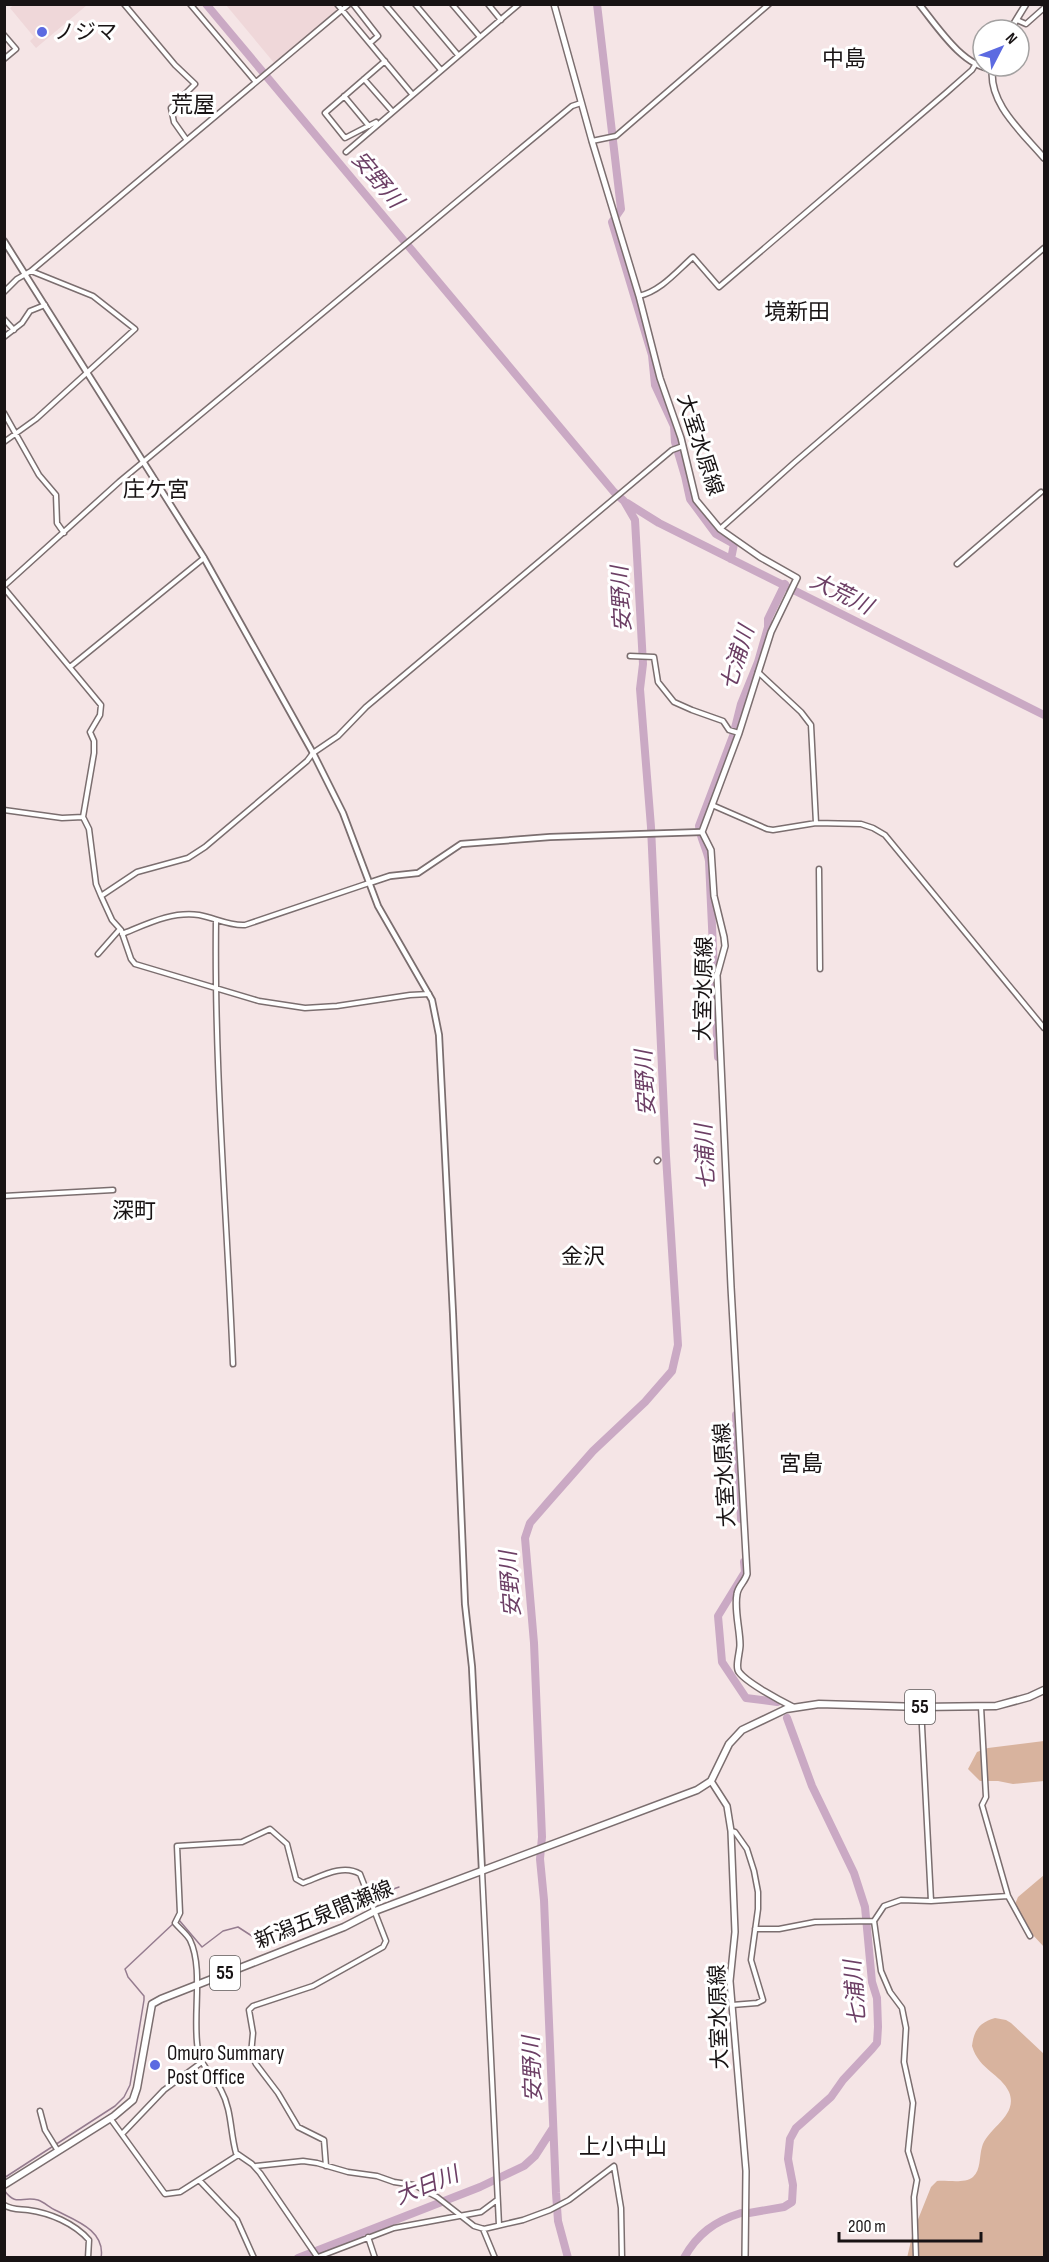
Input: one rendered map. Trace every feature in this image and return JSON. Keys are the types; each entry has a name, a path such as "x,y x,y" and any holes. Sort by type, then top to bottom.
{"main road":[{"name":"大室水原線","path":"554,4 696,500 720,529 760,557 796,578 771,632 739,733 702,832 711,850 714,896 725,946 717,975 747,1574 745,1582 738,1588 736,1597 740,1639 737,1668 739,1673 793,1707"},
{"path":"1018,18 1026,4"},
{"path":"993,78 994,89 1000,104 1044,158"},
{"name":"55","path":"711,1781 729,1744 742,1730 777,1712 793,1707 819,1704 981,1707 1004,1705 1044,1690"},
{"name":"大室水原線","path":"711,1781 727,1806 731,1831 735,1932 730,1981 746,2171 746,2258"},
{"name":"新潟五泉間瀬線","path":"4,2185 110,2118 133,2100 152,2004 344,1927 375,1911 697,1790 711,1781"}],"street":[{"path":"124,4 195,84 171,108 174,122 186,139"},
{"path":"190,4 256,81"},
{"path":"338,4 412,94"},
{"path":"4,292 273,66 351,4 378,36 370,44"},
{"path":"386,4 441,70"},
{"path":"415,4 458,56"},
{"path":"452,4 480,38"},
{"path":"488,4 501,20"},
{"path":"346,152 519,4"},
{"path":"592,141 616,136 769,4"},
{"path":"919,4 962,55 971,61"},
{"path":"1031,20 1044,8"},
{"path":"4,35 16,49 4,59"},
{"path":"382,119 345,138 325,113 385,62"},
{"path":"639,296 649,294 659,288 693,257 719,287 971,71"},
{"path":"364,79 392,111"},
{"path":"344,96 369,126"},
{"path":"429,994 305,1008 259,1001 135,964 121,932 100,896 96,884 89,830 83,818 94,753 94,741 90,732 102,709 95,695 4,587 143,463 572,106 581,103"},
{"path":"4,241 204,558 344,813 378,906 429,994 436,1012 454,1326 465,1604 472,1667 499,2225"},
{"path":"720,529 1044,249"},
{"path":"4,442 17,434 135,329 93,296 31,271"},
{"path":"4,336 14,330 30,311 45,305"},
{"path":"4,319 14,330"},
{"path":"4,413 39,475 56,495 57,523 64,533"},
{"path":"100,896 137,872 196,854 307,761 313,753 338,736 366,707 674,449 681,446"},
{"path":"957,564 1041,492"},
{"path":"70,667 204,558"},
{"path":"632,657 654,657 657,682 674,702 723,721 729,729 739,733"},
{"path":"758,672 801,712 811,725 816,823"},
{"path":"712,806 767,829 816,823 861,824 885,835 1044,1028"},
{"path":"4,810 62,818 83,818"},
{"path":"98,954 121,932 164,917 187,914 237,926 245,925 390,876 418,873 460,844 550,837 643,836 702,832"},
{"path":"819,869 820,969"},
{"path":"216,920 215,987 222,1178 233,1364"},
{"path":"4,1196 113,1190"},
{"path":"921,1707 931,1901"},
{"path":"981,1707 986,1797 982,1805 1008,1896 1030,1936"},
{"path":"326,2166 324,2140 298,2127 251,2054 253,2038 249,2010 253,2006 299,1992 324,1981 383,1947 386,1941 360,1874 334,1870 303,1883 299,1882 296,1879 287,1844 270,1829 242,1842 177,1846 180,1914 175,1923 191,1942 196,1963 198,2049 202,2062 221,2090 229,2109 234,2146 238,2155 255,2167 317,2257 404,2226 481,2212 498,2200"},
{"path":"731,1831 735,1832 747,1849 754,1871 758,1893 752,1960 763,2000 757,2003 732,2005"},
{"path":"916,2258 914,2197 917,2180 908,2151 913,2103 904,2062 906,2028 902,2008 890,1992 881,1971 873,1921 884,1906 892,1902 914,1899 931,1901 1008,1896"},
{"path":"754,1929 779,1929 815,1922 873,1921"},
{"path":"122,2134 164,2090 202,2062"},
{"path":"40,2111 45,2130 58,2151"},
{"path":"110,2118 165,2194 176,2194 238,2155"},
{"path":"255,2167 303,2161 414,2185 437,2197 474,2226 483,2229 523,2220 550,2210 564,2203 614,2166 621,2208 621,2258"},
{"path":"199,2180 237,2220 254,2258"},
{"path":"4,2205 15,2210 45,2214 74,2226 89,2240 88,2258"},
{"path":"483,2229 495,2258"},
{"path":"368,2237 375,2258"}],"shaded area":[{"path":"15,4 87,5 36,48 30,41 34,37 10,8"},
{"path":"334,4 338,10 275,64 226,5"},
{"path":"1044,1741 1044,1781 1013,1784 980,1781 968,1769 977,1752 988,1748"},
{"path":"1044,1875 1044,1947 1020,1921 1013,1909 1018,1897"},
{"path":"995,2018 1011,2023 1044,2054 1044,2257 907,2258 913,2232 931,2187 937,2181 961,2181 976,2174 985,2140 1010,2108 1009,2092 980,2061 972,2046 978,2028"}],"waterway":[{"name":"安野川","path":"206,4 614,492 624,501 635,520 643,664 640,689 651,827 666,1156 678,1345 672,1371 645,1402 593,1451 530,1523 525,1538 534,1643 542,1837 540,1859 544,1900 556,2193 558,2221 568,2258"},
{"path":"597,4 621,209 612,222 652,355 655,385 674,426 675,442 690,499 716,534 734,544 731,559"},
{"name":"大荒川","path":"627,503 659,523 1044,715"},
{"name":"七浦川","path":"718,1057 709,861 699,826 758,662 768,627 768,619 785,584"},
{"name":"七浦川","path":"736,1415 741,1519"},
{"name":"七浦川","path":"744,1562 745,1572 718,1616 722,1662 746,1698 777,1702"},
{"name":"七浦川","path":"749,2213 784,2207 792,2202 793,2185 788,2159 790,2139 796,2128 831,2097 843,2080 877,2043 877,1998 872,1982 865,1907 854,1873 812,1786 787,1718"},
{"path":"179,1920 202,1947 223,1931 238,1927 255,1938 264,1941 275,1940 343,1915 382,1893 399,1887"},
{"path":"4,2178 115,2106 124,2097 130,2085 144,2000 144,1996 128,1977 125,1969 175,1922"},
{"name":"大日川","path":"298,2258 480,2187 524,2166 535,2156 553,2128"},
{"path":"4,2190 16,2200 40,2201 87,2227 99,2240 101,2258"},
{"name":"七浦川","path":"684,2258 701,2235 715,2224 741,2213"}],"place":[{"name":"ノジマ","path":"42,32"},
{"name":"Omuro Summary Post Office","path":"155,2065"}],"district":[{"name":"中島","path":"844,59"},
{"name":"荒屋","path":"193,105"},
{"name":"境新田","path":"797,312"},
{"name":"庄ケ宮","path":"156,490"},
{"name":"深町","path":"134,1211"},
{"name":"金沢","path":"583,1257"},
{"name":"宮島","path":"801,1464"},
{"name":"上小中山","path":"623,2147"}]}
